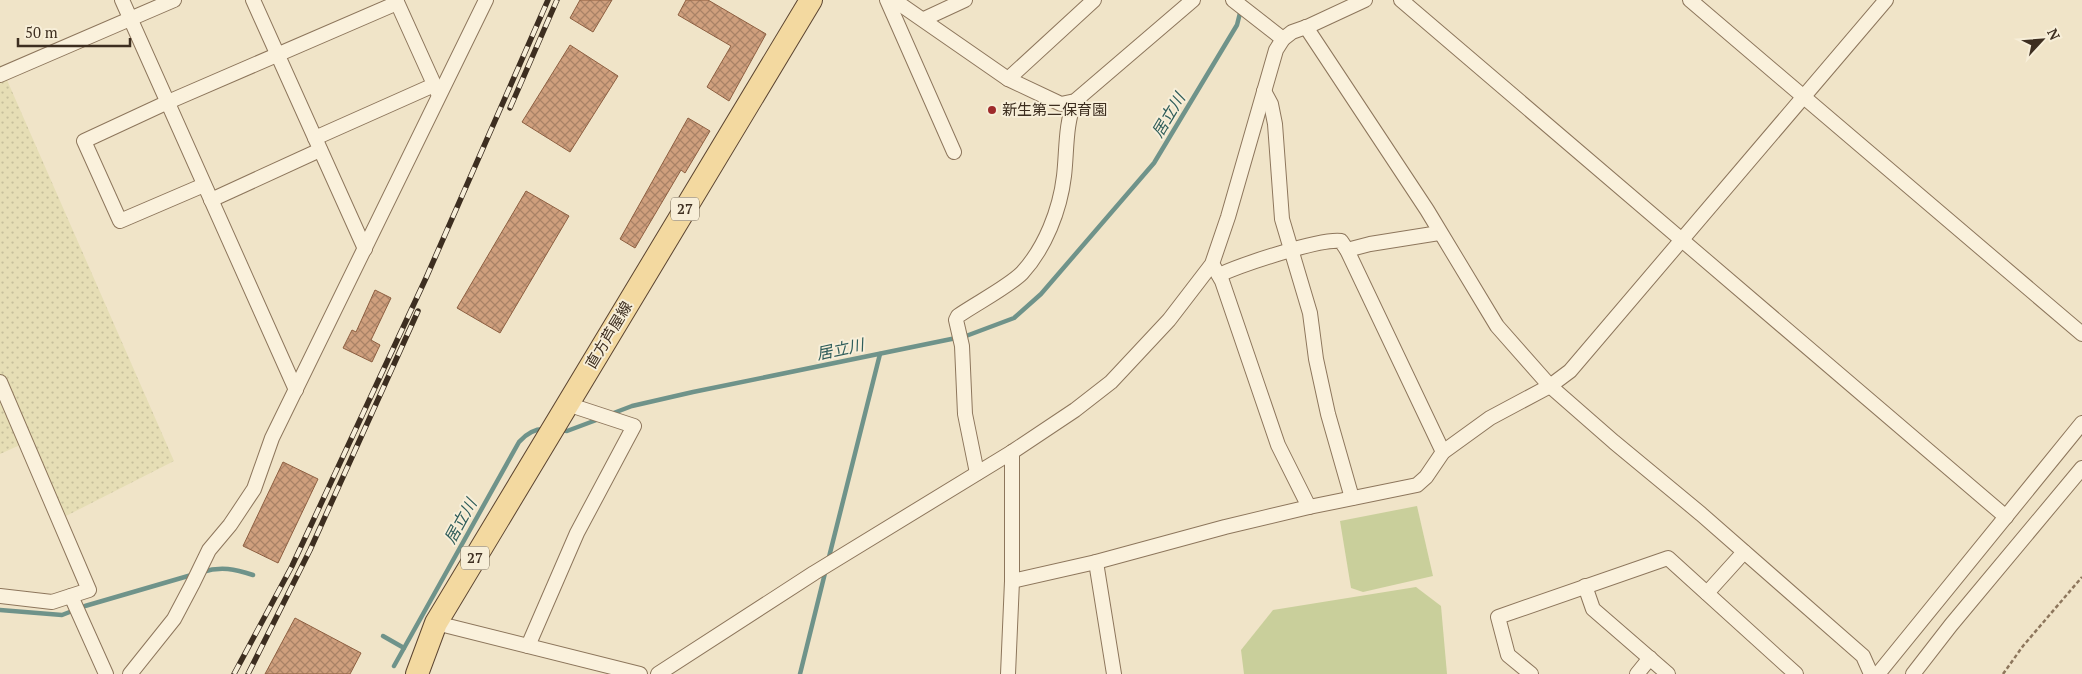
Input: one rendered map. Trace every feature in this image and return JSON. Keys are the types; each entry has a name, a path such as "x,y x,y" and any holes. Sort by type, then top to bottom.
{"main road":[{"name":"直方芦屋線","path":"417,674 436,622 542,447 569,410 811,0"}],"street":[{"path":"122,0 296,390"},
{"path":"0,75 174,0"},
{"path":"253,0 365,249"},
{"path":"130,674 174,619 209,550 230,526 254,489 272,438 365,249 437,90 486,0"},
{"path":"886,0 954,152"},
{"path":"894,0 1008,79 1061,104 1075,101"},
{"path":"924,19 965,0"},
{"path":"1008,79 1094,0"},
{"path":"977,473 965,414 962,346 956,320 958,316 1021,274 1040,248 1057,209 1064,177 1070,114 1075,101 1193,0"},
{"path":"1233,0 1282,39"},
{"path":"658,674 821,569 1012,452 1076,410 1112,382 1215,270 1264,91 1276,50 1282,39 1292,32 1365,0"},
{"path":"1401,0 2006,517"},
{"path":"1690,0 2082,334"},
{"path":"1012,581 1096,562 1225,527 1417,485 1426,477 1443,452 1490,418 1550,386 1570,371 1886,0"},
{"path":"204,185 120,221 84,141 397,1 437,90"},
{"path":"1306,27 1440,233 1497,326 1550,386 1862,656 1871,674"},
{"path":"211,200 318,144 437,90"},
{"path":"1264,91 1271,104 1275,124 1282,219 1310,313 1316,359 1328,414 1352,498"},
{"path":"1347,250 1370,244 1440,233"},
{"path":"1215,270 1234,268 1334,240 1341,241 1443,452"},
{"path":"1215,270 1278,445 1310,507"},
{"path":"0,382 89,590 52,602 0,596"},
{"path":"528,646 577,534 634,426 569,410"},
{"path":"1878,674 2082,423"},
{"path":"1008,674 1012,581 1012,452"},
{"path":"1913,674 1951,625 2082,468"},
{"path":"1707,593 1744,552"},
{"path":"1531,674 1508,655 1498,617 1668,558 1796,674"},
{"path":"1096,562 1114,674"},
{"path":"1585,586 1592,609 1668,674"},
{"path":"71,596 106,674"},
{"path":"436,622 640,674"},
{"path":"1637,674 1650,658"}],"path":[{"path":"2003,674 2082,577"}],"shaded area":[{"path":"0,64 174,461 66,516 31,440 0,454"}],"green space":[{"path":"1417,506 1433,576 1363,592 1351,588 1340,521"},
{"path":"1416,587 1441,606 1447,674 1244,674 1241,650 1273,610"}],"building":[{"path":"580,0 612,0 593,32 570,18"},
{"path":"686,0 708,0 766,34 729,101 707,87 731,46 678,15"},
{"path":"570,45 618,76 570,152 522,122"},
{"path":"688,118 710,131 685,173 681,170 635,248 620,239"},
{"path":"526,191 569,216 500,333 457,308"},
{"path":"375,290 391,298 371,340 380,345 372,362 343,348 352,330 356,332"},
{"path":"283,462 318,479 278,563 243,546"},
{"path":"295,618 361,653 350,674 265,674"}],"waterway":[{"name":"居立川","path":"611,414 632,406 693,392 966,336 1014,318 1041,294 1154,163 1237,25 1241,9"},
{"path":"828,561 880,354"},
{"name":"居立川","path":"559,430 567,431 599,419"},
{"name":"居立川","path":"394,666 519,442 530,432 544,429"},
{"path":"202,572 228,569 253,575"},
{"path":"800,674 826,569"},
{"path":"0,610 62,615 85,606 195,574"},
{"name":"居立川","path":"383,636 404,648"}],"railway":[{"path":"234,674 292,566 426,278 548,0"},
{"path":"510,108 557,0"},
{"path":"248,674 310,550 418,311"}],"place":[{"name":"新生第二保育園","path":"992,110"}]}
